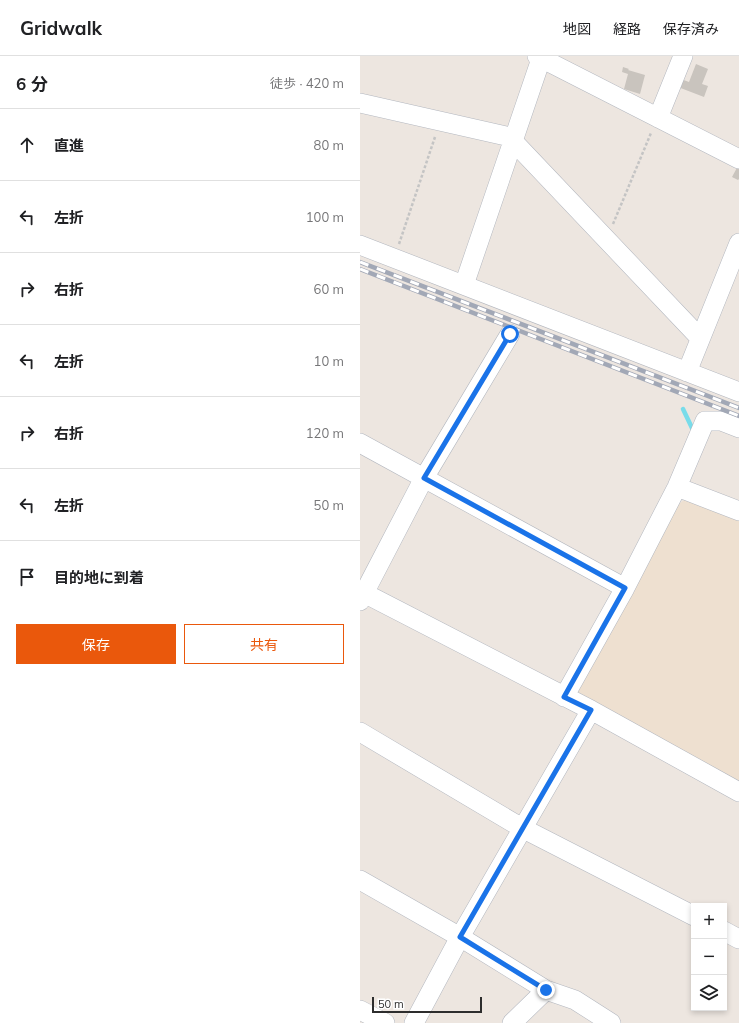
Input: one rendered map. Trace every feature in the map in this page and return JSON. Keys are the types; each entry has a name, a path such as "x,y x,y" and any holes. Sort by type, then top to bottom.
{"street":[{"path":"658,118 683,56"},
{"path":"464,285 540,57 739,159"},
{"path":"360,103 506,136 513,141 700,338"},
{"path":"686,372 739,243"},
{"path":"360,245 739,392"},
{"path":"510,334 424,478 361,595 591,710 739,792"},
{"path":"564,697 625,588 677,487 705,421 721,421 739,428"},
{"path":"360,443 625,588"},
{"path":"677,487 739,511"},
{"path":"414,1023 460,937 591,710"},
{"path":"360,732 522,828 691,914"},
{"path":"360,880 460,937 546,990 575,1000 610,1023"},
{"path":"727,933 739,939"},
{"path":"512,1023 546,990"},
{"path":"360,1010 385,1023"}],"path":[{"path":"606,239 658,118"},
{"path":"395,259 440,121"}],"shaded area":[{"path":"686,499 739,517 739,783 577,693 577,685 674,507"}],"building":[{"path":"696,64 708,69 702,84 708,86 704,97 678,87 681,79 689,82"},
{"path":"623,67 645,75 640,94 624,89 628,74 622,72"},
{"path":"739,164 739,179 738,180 732,177"}],"waterway":[{"path":"683,409 692,428"}],"railway":[{"path":"360,262 739,408"},
{"path":"360,269 739,416"}],"route":[{"path":"510,334 424,478 625,588 564,697 591,710 460,937 546,990"}]}
